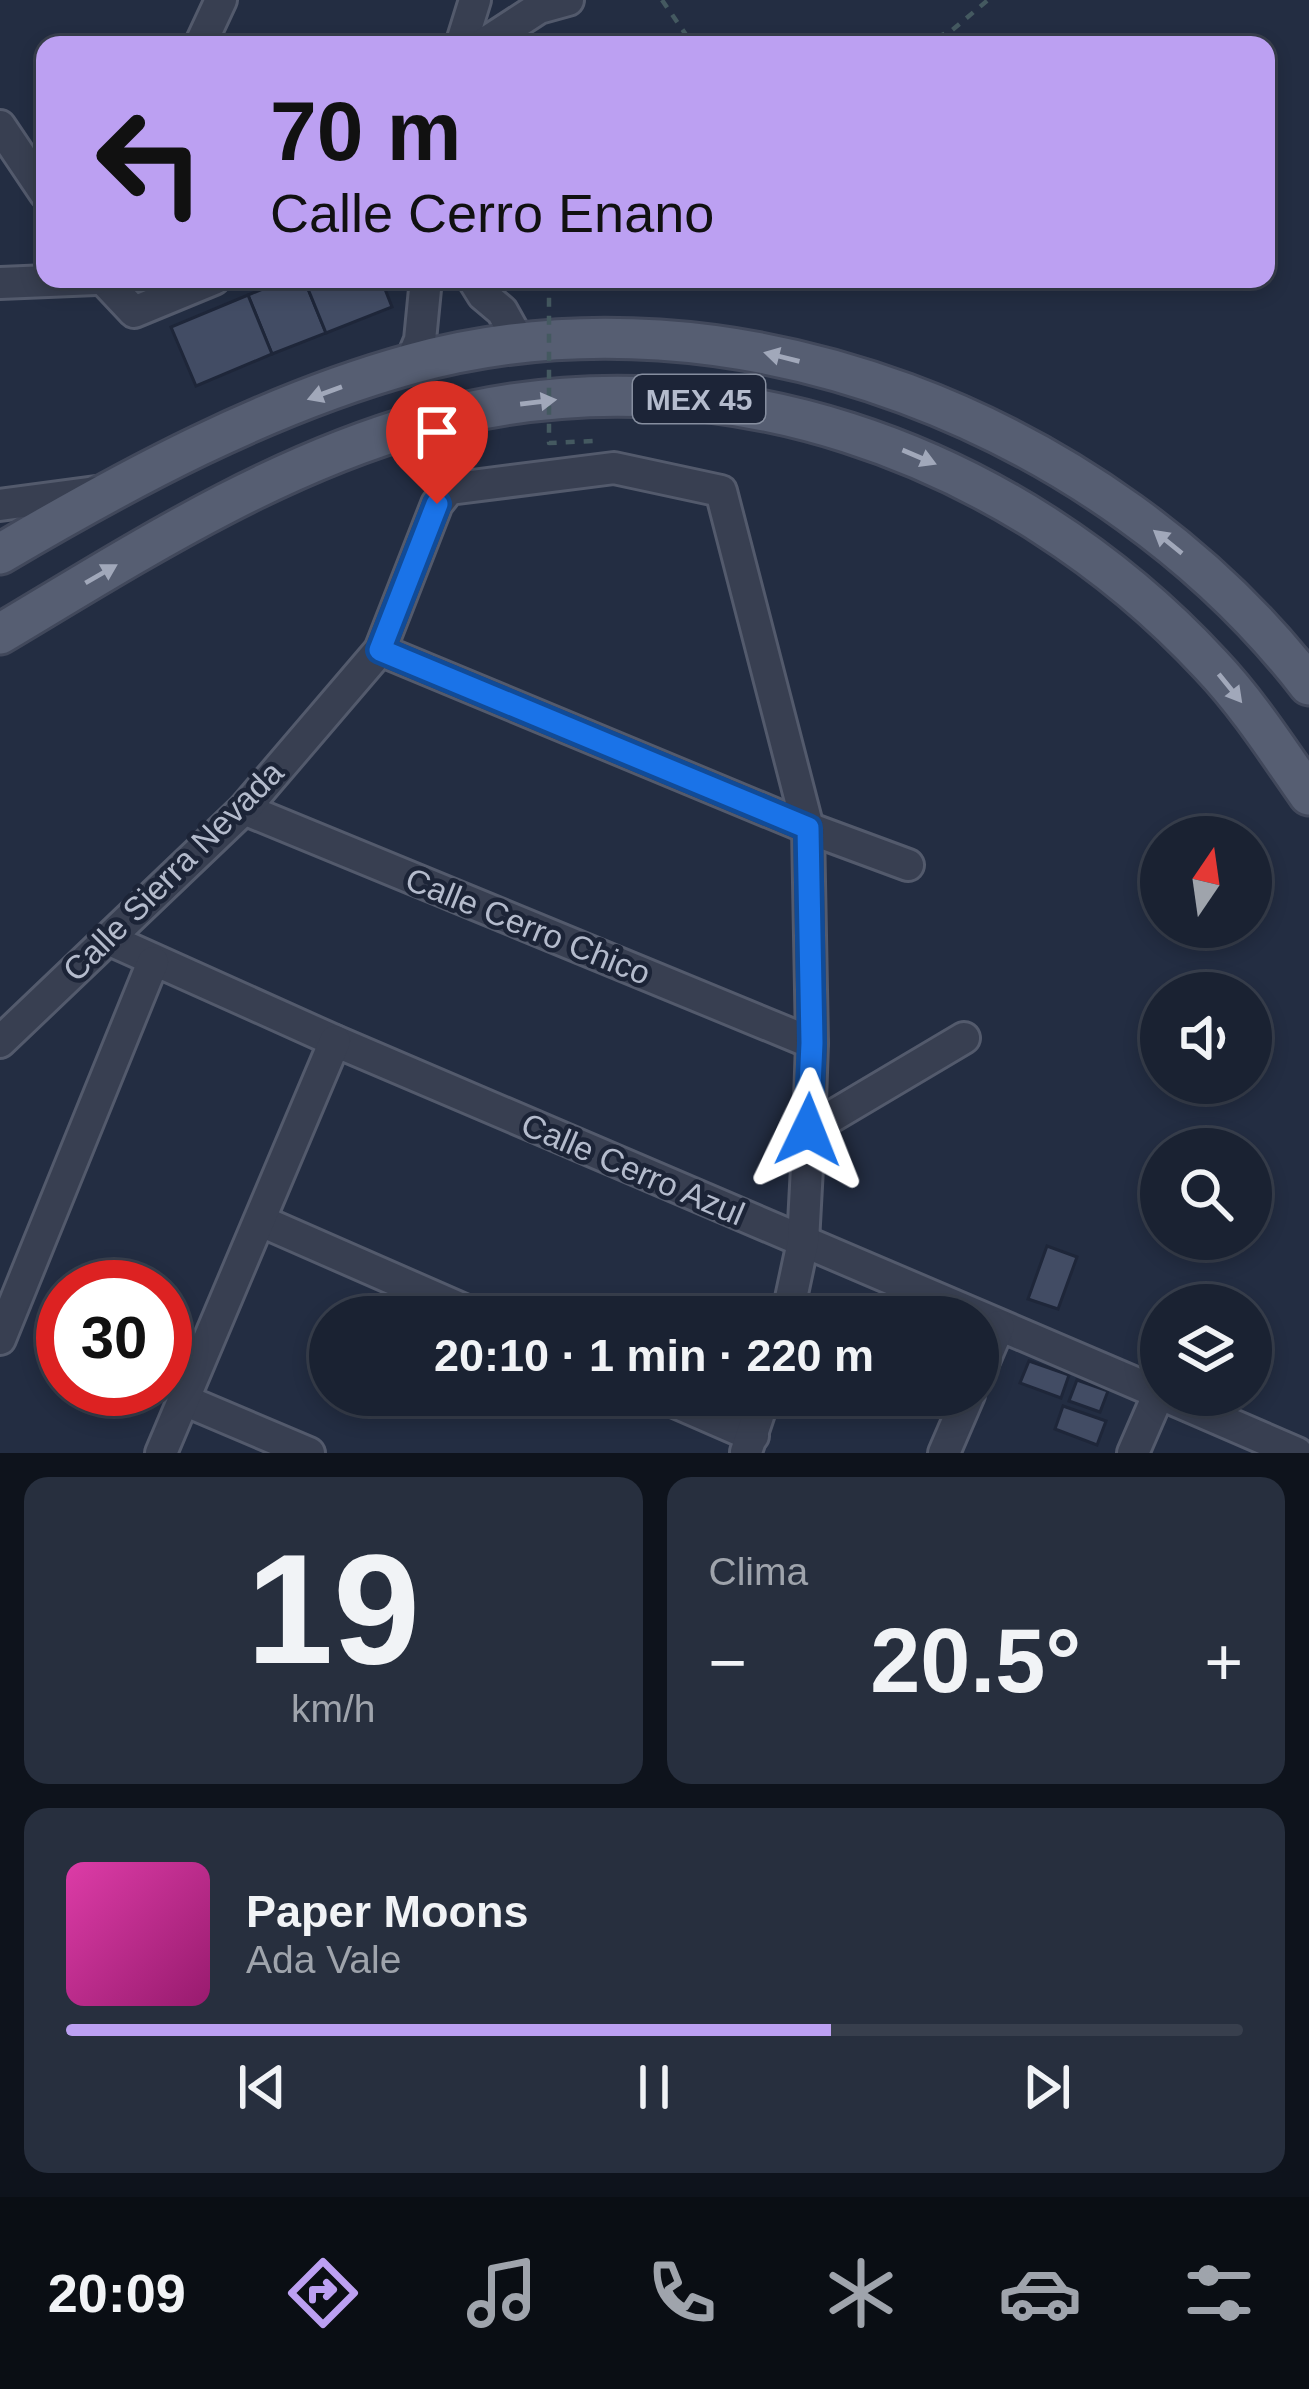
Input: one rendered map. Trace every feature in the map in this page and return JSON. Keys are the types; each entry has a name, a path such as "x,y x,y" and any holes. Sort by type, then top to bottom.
{"main road":[{"name":"MEX 45","path":"0,554 114,490 302,402 410,364 520,345 621,339 761,352 932,404 1059,466 1170,542 1274,639 1309,685"},
{"name":"MEX 45","path":"0,634 245,492 419,424 578,397 691,398 752,406 856,432 959,475 1041,524 1160,614 1213,667 1309,795"}],"street":[{"path":"204,36 221,0"},
{"path":"464,36 475,0"},
{"path":"512,25 539,8 568,0"},
{"path":"0,126 36,180"},
{"path":"0,283 36,282"},
{"path":"109,288 134,312 192,288"},
{"path":"410,364 420,340 425,288"},
{"path":"479,288 502,311 520,345"},
{"name":"Calle Sierra Nevada","path":"0,1042 244,809 380,650 437,504 449,490 614,468 722,491 808,828"},
{"path":"0,505 114,490"},
{"path":"380,650 908,865"},
{"name":"Calle Cerro Chico","path":"244,809 812,1043"},
{"path":"791,1296 803,1242 812,1043 808,828"},
{"name":"Calle Cerro Azul","path":"108,939 931,1296"},
{"path":"0,1339 153,962"},
{"path":"808,1130 964,1038"},
{"path":"192,1381 335,1041"},
{"path":"261,1221 432,1296"},
{"name":"Calle Cerro Azul","path":"999,1325 1140,1385"},
{"path":"192,1403 309,1453"},
{"path":"161,1453 177,1416"},
{"path":"697,1416 749,1444"},
{"path":"944,1453 960,1416"},
{"path":"1133,1453 1151,1416"},
{"name":"Calle Cerro Azul","path":"1212,1416 1297,1453"}],"path":[{"path":"662,0 687,36"},
{"path":"940,36 988,0"},
{"path":"549,288 549,443 593,441"}],"building":[{"path":"265,288 308,288 326,333 272,354 248,295"},
{"path":"308,288 385,288 392,307 326,333"},
{"path":"248,295 272,354 196,386 171,327"},
{"path":"1047,1246 1077,1257 1058,1309 1028,1299"},
{"path":"1029,1361 1069,1375 1061,1398 1020,1383"},
{"path":"1077,1380 1108,1391 1100,1412 1069,1401"},
{"path":"1063,1406 1106,1421 1097,1445 1055,1429"}],"route":[{"path":"437,504 380,650 808,828 812,1043 808,1130"}]}
